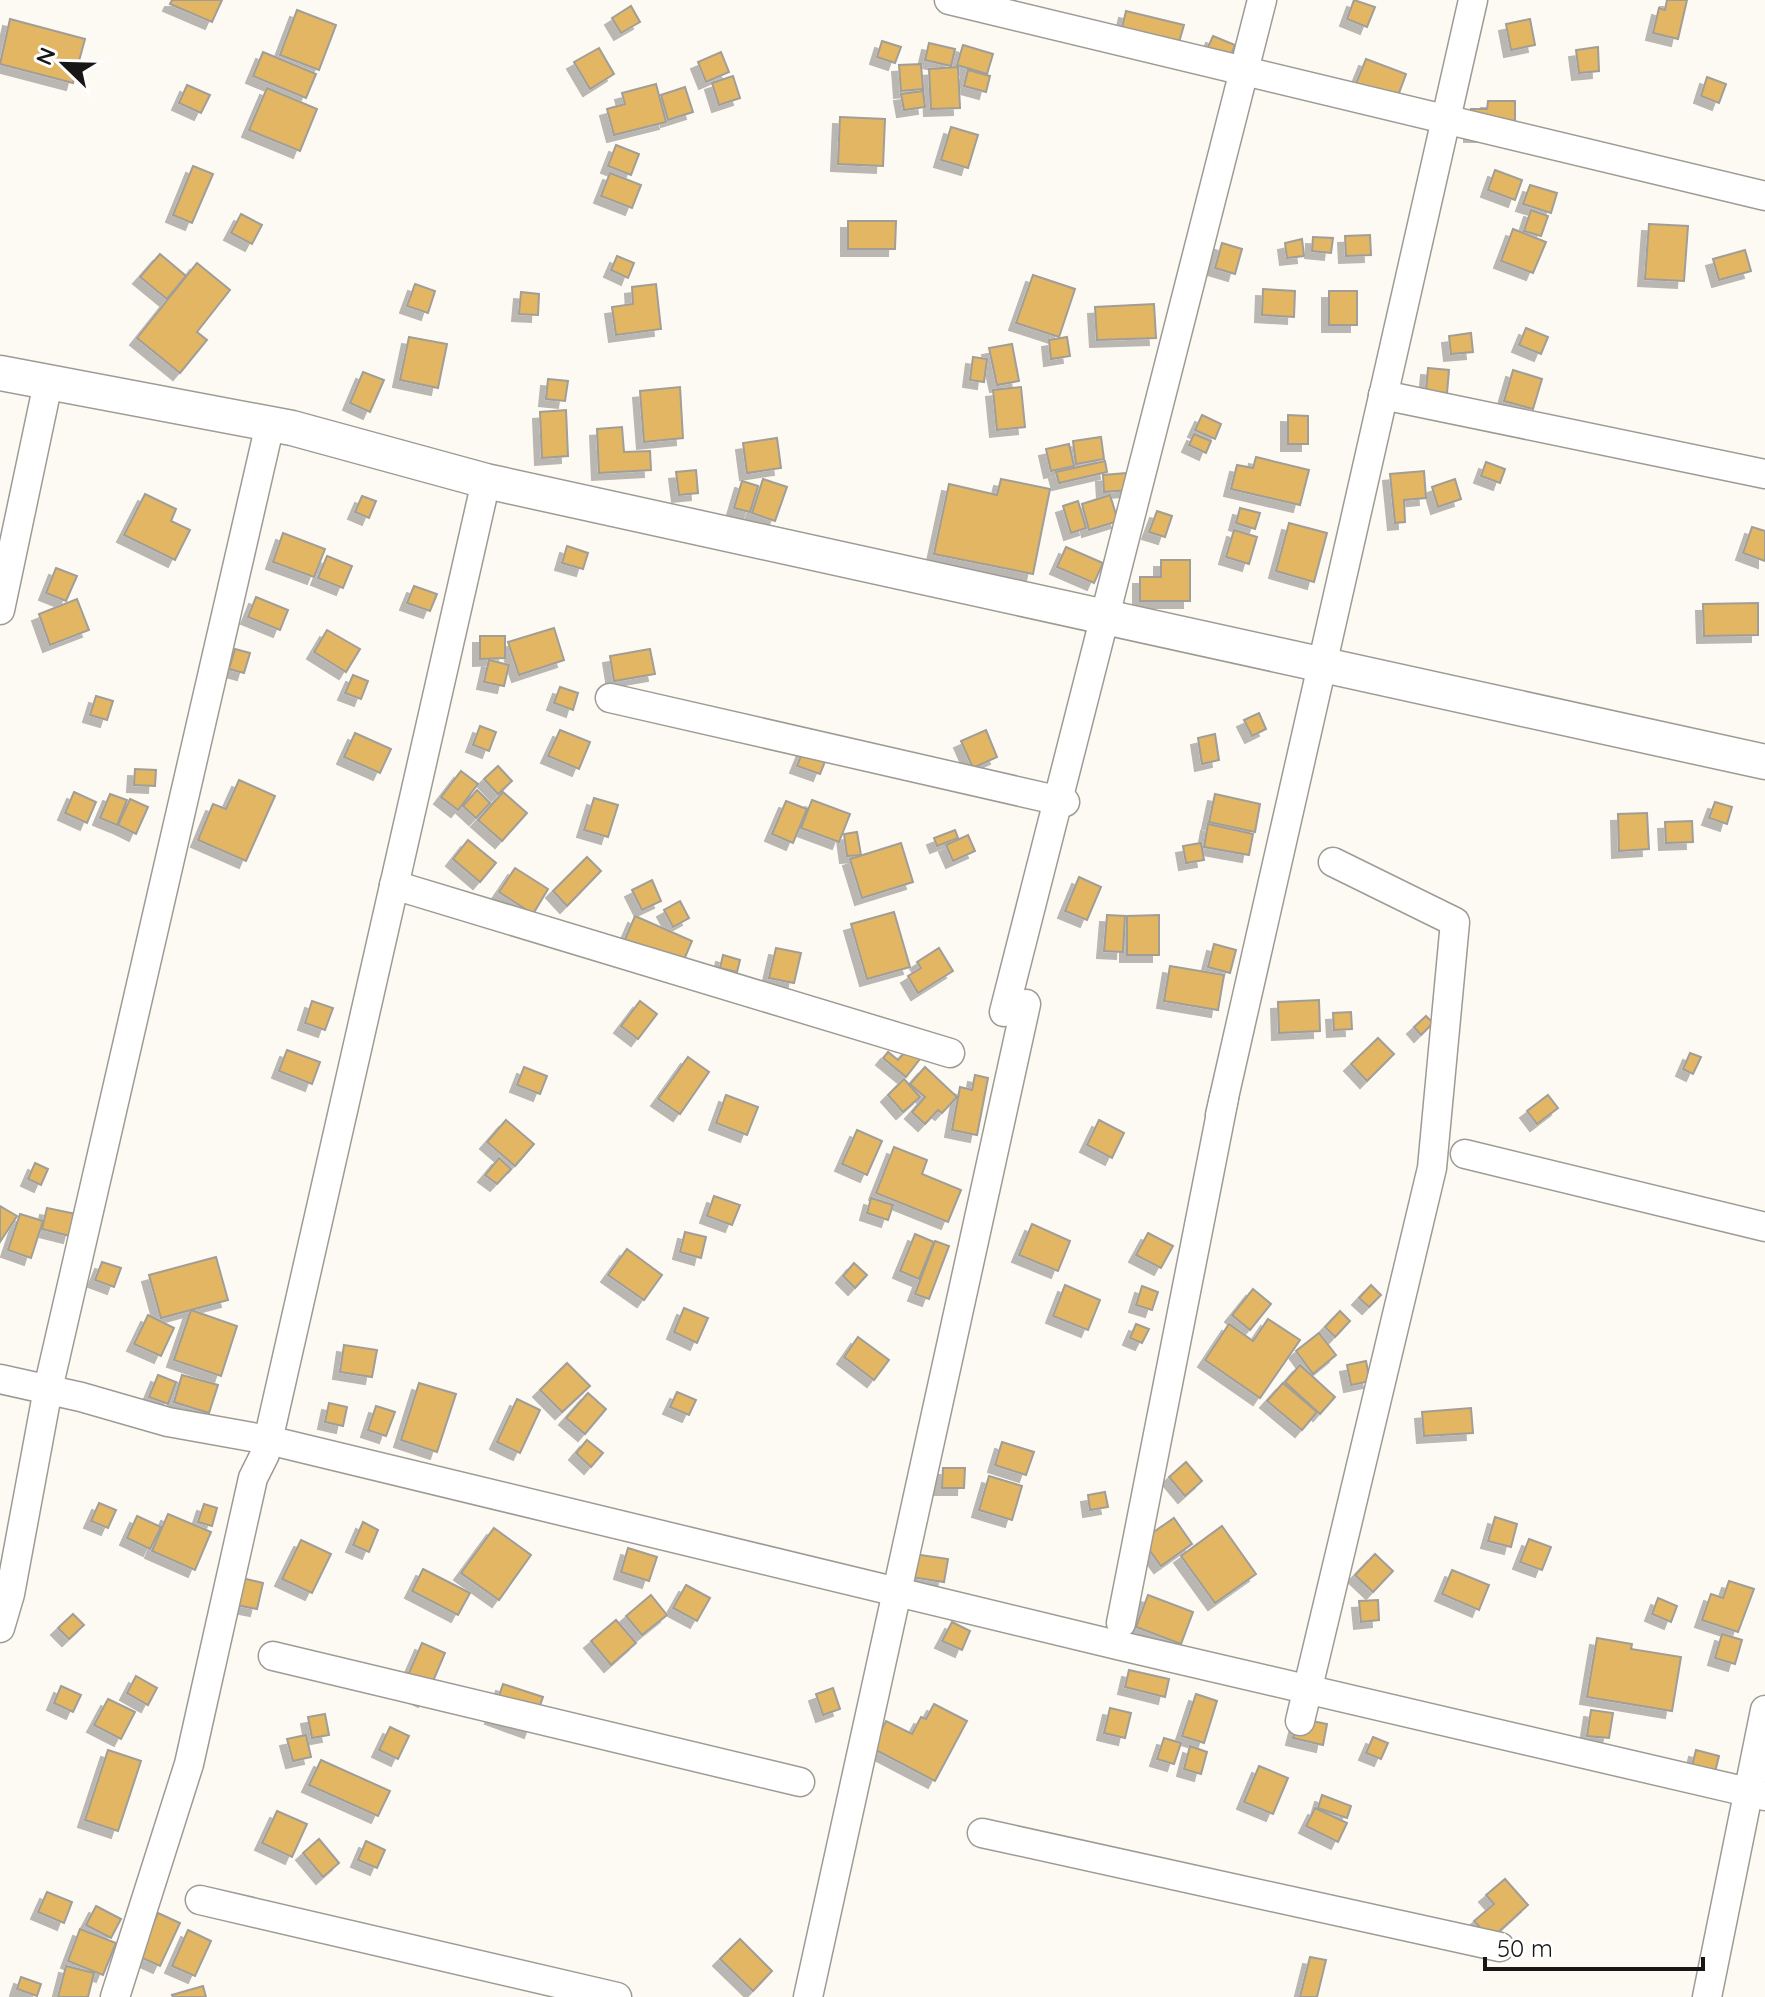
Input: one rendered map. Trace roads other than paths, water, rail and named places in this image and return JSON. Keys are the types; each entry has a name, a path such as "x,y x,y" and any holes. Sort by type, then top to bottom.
{"street":[{"path":"949,0 1765,196"},
{"path":"808,1997 1015,1008 1262,0"},
{"path":"1220,1115 1473,0"},
{"path":"0,373 270,424 486,481 1765,762"},
{"path":"0,610 48,383"},
{"path":"1383,395 1765,474"},
{"path":"0,1628 10,1594 48,1389 270,424"},
{"path":"115,1997 189,1764 253,1478 265,1454 486,481"},
{"path":"610,698 1065,802"},
{"path":"1300,1721 1432,1168 1455,922 1333,862"},
{"path":"394,885 950,1053"},
{"path":"1121,1623 1226,1085"},
{"path":"1465,1154 1765,1227"},
{"path":"0,1379 168,1422 268,1440 1121,1646 1757,1794"},
{"path":"273,1656 800,1782"},
{"path":"1707,1997 1757,1794 1765,1710"},
{"path":"982,1833 1500,1947"},
{"path":"200,1900 617,1997"}]}
